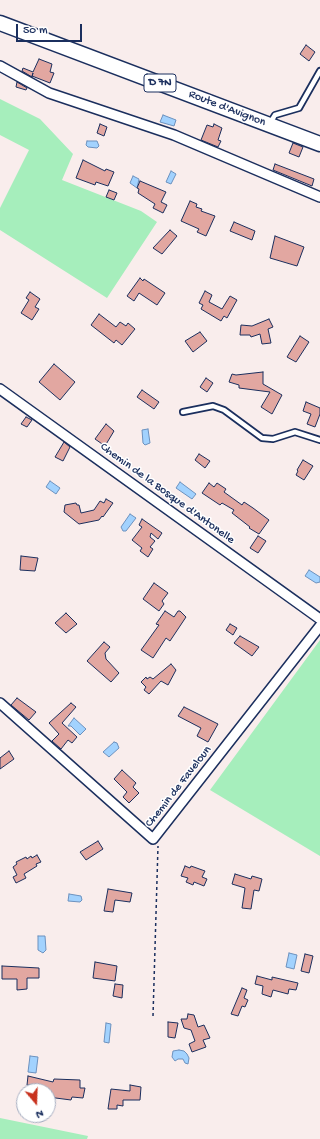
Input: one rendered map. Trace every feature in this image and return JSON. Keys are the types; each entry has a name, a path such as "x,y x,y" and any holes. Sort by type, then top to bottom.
{"main road":[{"name":"Route d'Avignon","path":"0,23 320,144"}],"street":[{"path":"0,66 49,93 174,135 320,197"},
{"name":"Chemin de la Bosque d'Antonelle","path":"0,389 320,619"},
{"name":"Chemin de Faveloun","path":"0,703 153,839 320,626"}],"lane":[{"path":"269,124 275,115 299,108 320,71"},
{"path":"183,412 213,406 224,410 262,438 273,439 295,432 320,440"}],"path":[{"path":"153,1016 158,845"}],"green space":[{"path":"0,99 40,119 73,154 62,180 141,211 157,222 107,298 0,230 0,208 29,150 0,135"},
{"path":"320,640 320,856 210,790"},
{"path":"0,1118 16,1121 16,1123 24,1123 88,1136 87,1139 0,1139"}],"water":[{"path":"163,115 176,120 174,126 160,122"},
{"path":"87,141 97,141 99,146 97,148 88,147 86,145"},
{"path":"171,171 176,174 171,184 166,182"},
{"path":"133,176 139,179 137,188 130,183"},
{"path":"148,429 150,443 145,445 143,443 142,430"},
{"path":"50,481 60,488 56,494 46,487"},
{"path":"180,482 196,494 192,499 176,488"},
{"path":"130,514 136,518 126,531 123,531 121,527"},
{"path":"309,570 320,577 320,582 316,583 305,576"},
{"path":"74,718 86,729 80,735 71,726 68,726"},
{"path":"114,742 117,743 119,748 109,757 103,752"},
{"path":"69,894 81,896 82,900 80,902 68,901"},
{"path":"38,936 45,936 46,950 43,953 38,950"},
{"path":"289,953 297,955 294,969 286,967"},
{"path":"106,1023 111,1024 109,1043 104,1042"},
{"path":"173,1051 184,1051 187,1054 189,1058 188,1064 185,1063 183,1059 178,1059 175,1061 172,1057"},
{"path":"30,1056 38,1057 36,1073 28,1072"}],"building":[{"path":"306,45 315,52 309,61 300,54"},
{"path":"39,59 52,64 50,72 54,73 50,83 22,71 23,68 33,72"},
{"path":"17,82 27,88 26,90 16,87"},
{"path":"100,124 107,127 104,136 97,133"},
{"path":"214,124 222,128 218,140 221,141 218,147 201,140 207,125 213,127"},
{"path":"293,143 303,147 299,157 289,153"},
{"path":"83,160 105,171 106,169 114,172 108,186 96,182 95,185 76,178"},
{"path":"275,164 314,179 312,186 273,170"},
{"path":"140,181 166,192 161,202 167,205 163,213 153,208 155,204 138,193 139,189 137,188"},
{"path":"109,190 117,193 114,200 106,197"},
{"path":"190,201 197,204 196,207 202,209 201,211 215,216 206,236 197,232 199,229 181,221"},
{"path":"234,222 255,231 252,240 230,231"},
{"path":"170,230 177,236 162,254 153,248"},
{"path":"275,236 304,247 297,266 270,258"},
{"path":"140,278 143,281 144,279 165,293 157,305 139,293 134,301 127,296"},
{"path":"205,291 212,295 209,302 222,309 230,296 237,300 227,318 224,316 221,321 201,309 203,305 199,303"},
{"path":"30,292 40,299 35,307 39,309 32,320 21,313 29,300 26,298"},
{"path":"99,314 116,327 120,322 126,326 128,323 135,329 122,345 116,340 114,343 91,325"},
{"path":"269,319 273,327 268,329 271,343 262,344 260,334 251,337 250,335 240,335 241,325 252,326"},
{"path":"200,332 207,341 193,352 185,341"},
{"path":"300,336 309,342 296,362 287,357"},
{"path":"54,364 75,382 60,400 39,382"},
{"path":"263,372 263,384 282,395 272,414 261,407 270,392 239,388 239,385 229,382 232,374 236,375"},
{"path":"206,378 213,383 207,392 200,387"},
{"path":"142,390 159,402 154,409 137,397"},
{"path":"306,402 320,408 320,414 315,427 307,424 311,414 303,411"},
{"path":"26,417 32,420 27,427 21,424"},
{"path":"106,424 114,431 105,446 95,439"},
{"path":"64,442 70,447 63,461 55,457"},
{"path":"199,454 210,461 205,468 195,460"},
{"path":"303,460 313,466 304,480 296,475 297,470"},
{"path":"209,483 214,487 217,483 226,489 224,492 242,505 244,502 269,520 259,534 249,528 250,527 232,513 234,510 222,503 220,505 202,493"},
{"path":"106,499 113,503 99,520 79,524 64,512 65,505 76,503 79,505 81,513 94,510 100,501 104,503"},
{"path":"142,519 162,533 158,539 151,533 150,537 155,541 150,547 153,549 148,557 140,551 142,548 132,540 142,527 139,525"},
{"path":"258,536 266,541 258,553 250,548"},
{"path":"21,556 38,558 35,571 20,570"},
{"path":"154,583 168,593 162,601 164,604 159,611 143,599"},
{"path":"165,611 174,617 178,611 180,611 186,617 170,641 166,638 153,658 141,650 159,625 156,624"},
{"path":"66,613 77,624 66,633 55,623"},
{"path":"230,624 237,628 233,635 226,630"},
{"path":"240,636 259,647 252,656 234,643"},
{"path":"104,642 110,647 105,653 106,659 119,673 111,682 87,661"},
{"path":"171,664 176,670 168,685 161,681 149,694 144,690 146,687 141,682 146,677 147,679 150,677 153,679"},
{"path":"17,698 36,712 29,720 11,705"},
{"path":"71,703 76,707 62,723 77,737 72,743 68,740 61,749 52,741 59,734 49,723"},
{"path":"184,707 218,724 208,742 197,736 201,728 178,716"},
{"path":"9,751 14,759 0,769 0,758"},
{"path":"122,770 136,783 133,787 139,793 129,803 123,797 127,792 114,779"},
{"path":"98,841 103,849 86,860 80,852"},
{"path":"37,855 41,862 36,864 37,866 24,874 26,878 16,883 13,877 17,875 13,867 17,864 16,862 26,857 27,859 31,856 32,858"},
{"path":"185,866 190,868 191,866 205,871 202,877 207,879 204,886 194,882 193,885 186,882 188,878 181,876"},
{"path":"235,874 251,879 252,876 262,879 259,891 254,890 251,909 242,908 245,888 232,884"},
{"path":"108,889 132,893 130,902 115,900 113,912 104,911"},
{"path":"305,954 313,956 309,973 301,971"},
{"path":"95,962 117,966 115,981 93,978"},
{"path":"2,966 39,968 39,978 27,978 27,989 17,990 17,979 2,979"},
{"path":"257,976 272,980 272,977 298,983 296,990 289,989 288,994 273,990 271,997 262,994 263,986 255,984"},
{"path":"115,984 123,985 122,998 113,996"},
{"path":"242,988 247,990 244,998 248,1000 245,1007 242,1006 238,1016 231,1014"},
{"path":"188,1014 194,1015 198,1027 204,1025 210,1038 203,1040 206,1047 192,1052 189,1044 195,1041 191,1030 184,1028 181,1019 187,1019"},
{"path":"168,1022 178,1023 175,1038 168,1037"},
{"path":"28,1076 53,1082 54,1079 80,1080 80,1088 85,1088 83,1098 72,1097 71,1100 56,1098 56,1083 27,1083"},
{"path":"130,1085 141,1087 140,1100 123,1100 123,1106 117,1105 117,1109 108,1109 111,1089 130,1091"}]}
